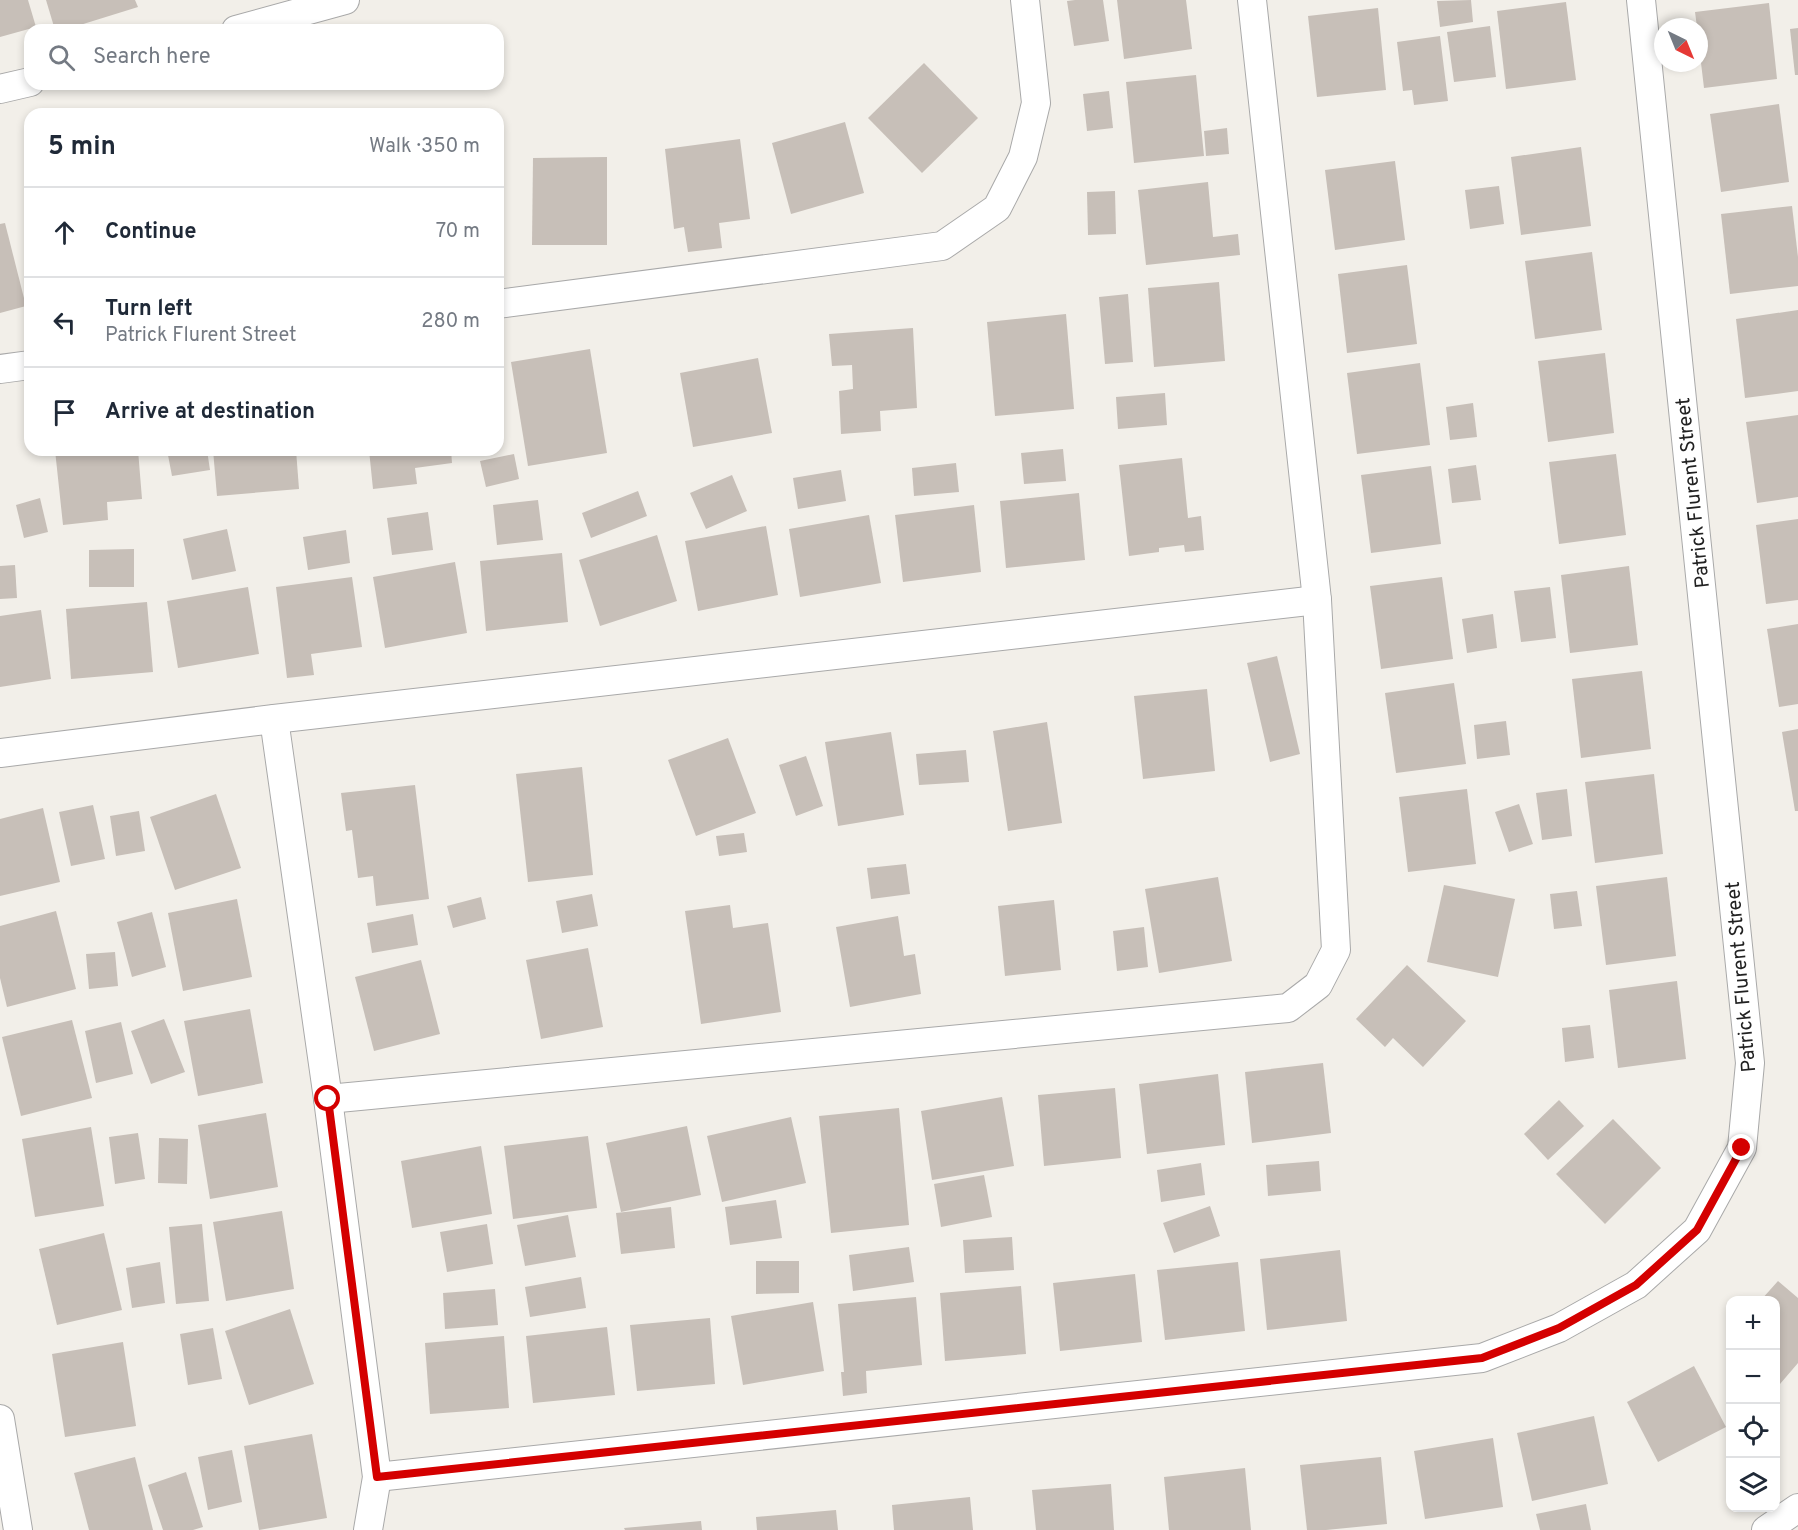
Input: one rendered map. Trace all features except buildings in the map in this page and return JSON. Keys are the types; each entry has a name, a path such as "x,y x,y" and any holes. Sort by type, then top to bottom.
{"street":[{"path":"258,24 345,0"},
{"path":"504,303 942,246 997,207 1023,157 1036,103 1025,0"},
{"path":"328,1099 1288,1008 1318,985 1335,950 1317,600 1252,0"},
{"name":"Patrick Flurent Street","path":"377,1477 1482,1358 1559,1328 1636,1285 1697,1230 1742,1148 1750,1063 1641,0"},
{"path":"0,89 24,83"},
{"path":"0,369 24,366"},
{"path":"0,753 274,719 1317,600"},
{"path":"274,719 328,1099 377,1477 368,1530"},
{"path":"0,1419 6,1490 18,1530"},
{"path":"1766,1530 1798,1508"}],"route":[{"path":"328,1099 377,1477 1482,1358 1559,1328 1636,1285 1697,1230 1742,1148"}]}
